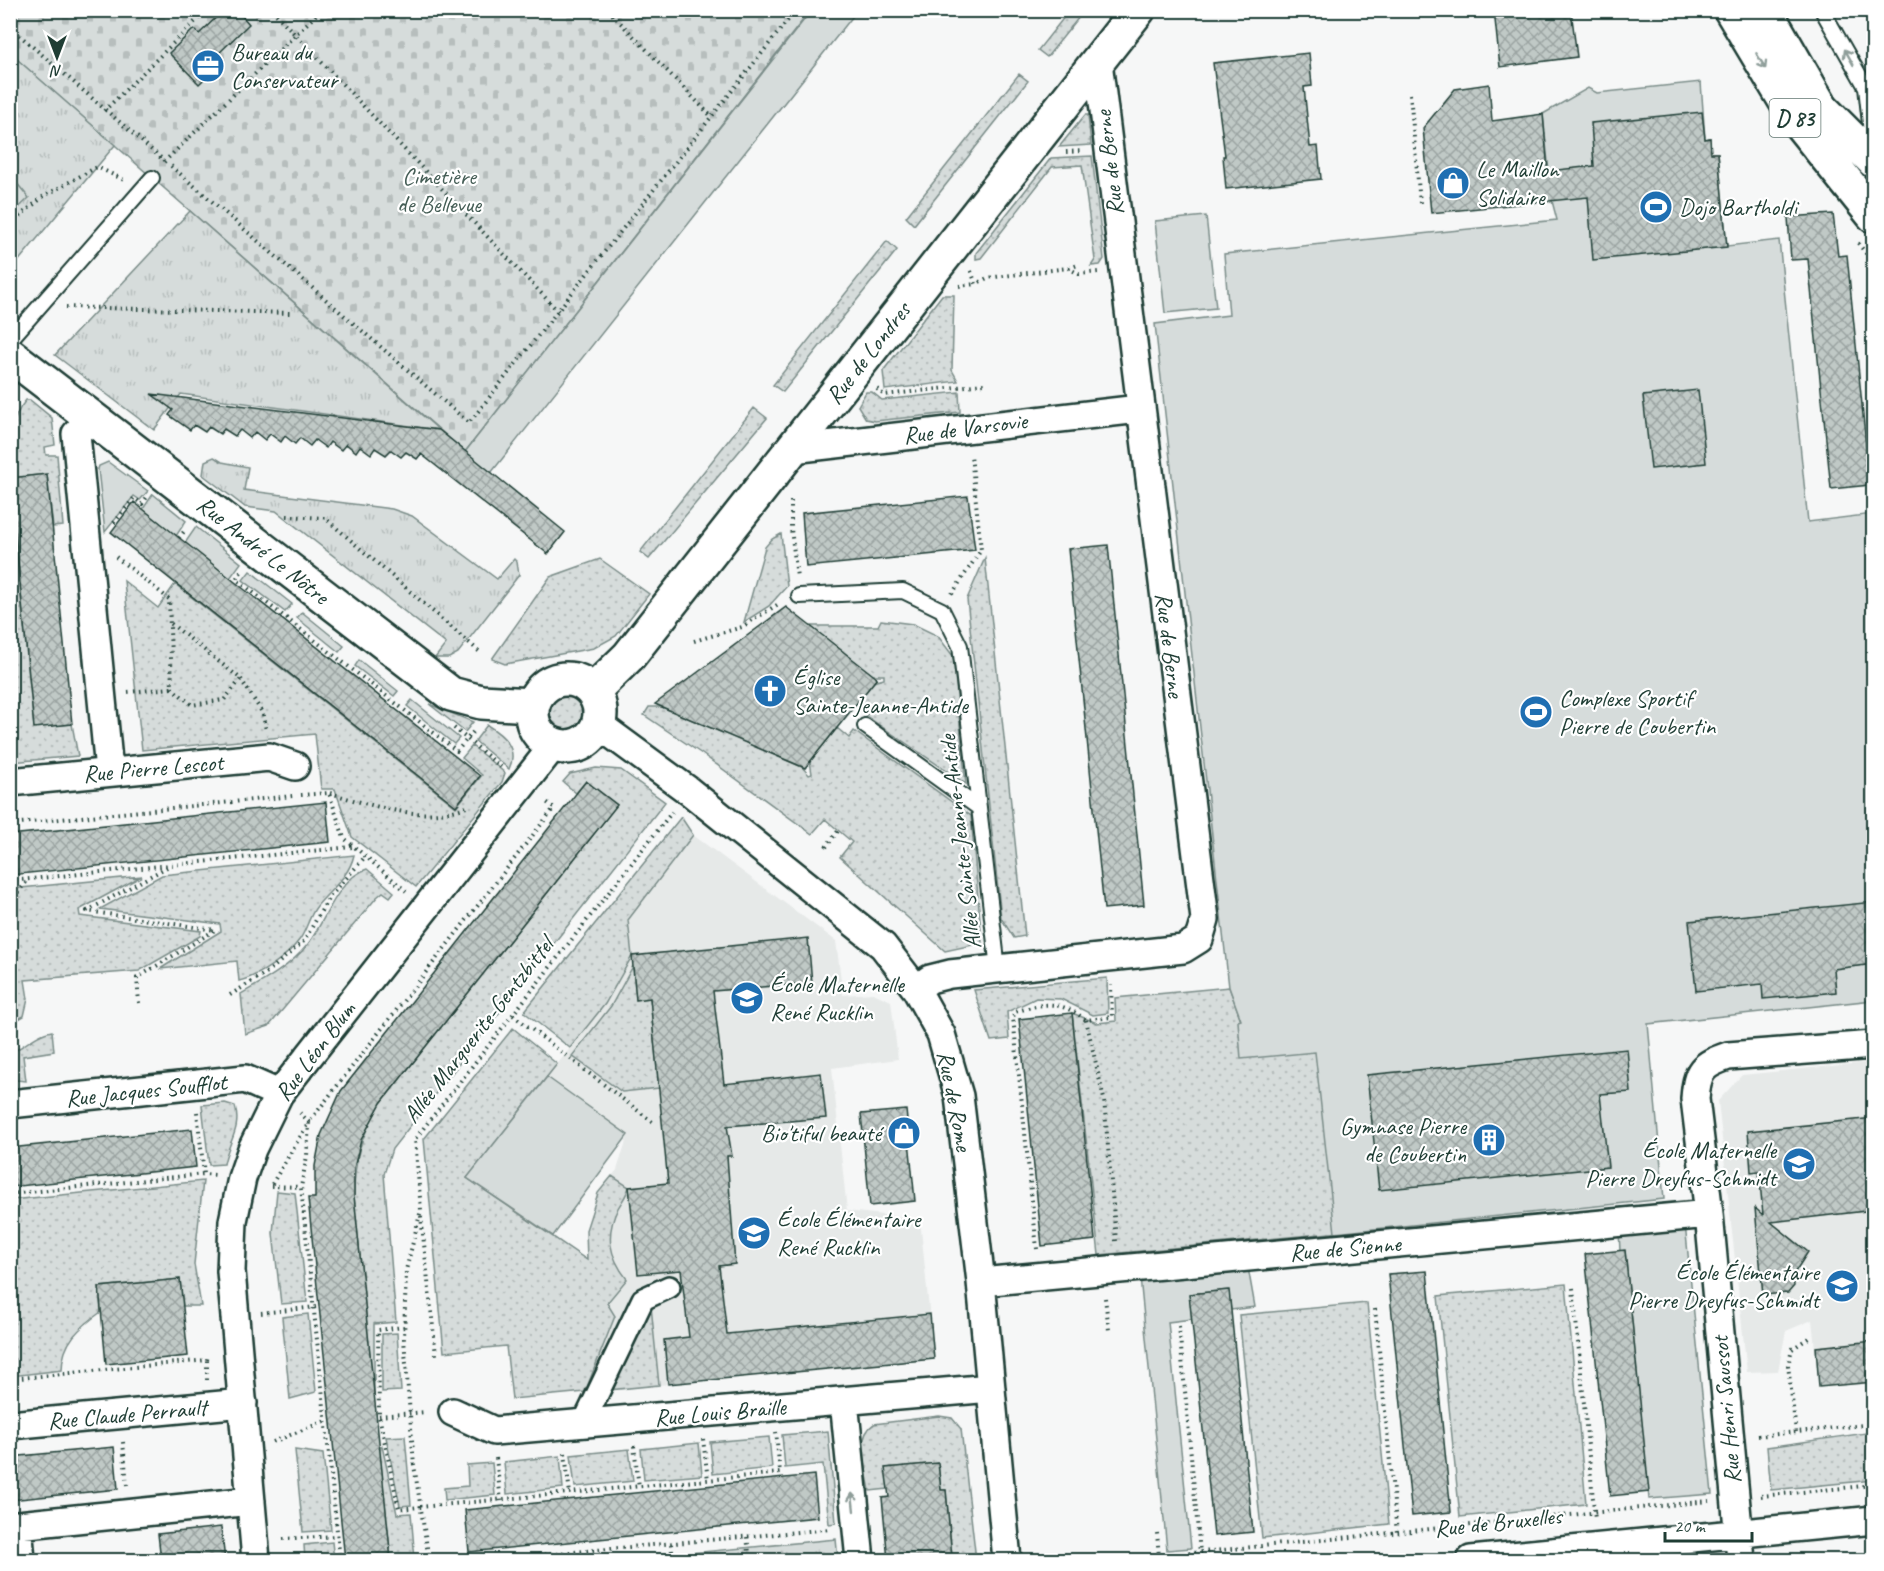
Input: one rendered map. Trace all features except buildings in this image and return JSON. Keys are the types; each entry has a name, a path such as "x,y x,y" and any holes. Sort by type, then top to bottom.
{"street":[{"name":"Rue de Londres","path":"593,691 629,656 1138,10"},
{"name":"D 83","path":"1731,10 1797,120 1874,216"},
{"name":"D 83","path":"1765,10 1822,109 1874,161"},
{"name":"Rue de Berne","path":"916,989 930,979 951,974 1183,949 1200,939 1205,919 1139,409 1098,62"},
{"name":"Rue André Le Nôtre","path":"10,355 451,694 481,702 532,705"},
{"name":"Rue de Varsovie","path":"792,449 1139,409"},
{"path":"91,417 76,434 109,771"},
{"path":"565,678 585,684 593,691 601,713 599,725 593,734 575,746 554,745 538,732 533,723 532,705 545,686 565,678"},
{"name":"Rue de Rome","path":"599,725 689,791 883,946 916,989 941,1034 959,1096 981,1282 1007,1560"},
{"name":"Rue Léon Blum","path":"256,1560 231,1271 233,1221 242,1178 252,1149 279,1094 554,745"},
{"name":"Rue Pierre Lescot","path":"10,782 109,771 269,758 294,766"},
{"name":"Rue Henri Saussot","path":"1741,1560 1709,1214 1695,1099 1700,1071 1709,1063 1728,1056 1874,1045"},
{"name":"Rue Jacques Soufflot","path":"10,1104 245,1079 279,1094"},
{"name":"Rue de Sienne","path":"981,1282 1709,1214"},
{"path":"584,1424 643,1299 669,1287"},
{"name":"Rue Louis Braille","path":"453,1412 494,1431 991,1388"},
{"path":"844,1401 860,1560"},
{"name":"Rue Claude Perrault","path":"10,1425 243,1403"},
{"path":"21,1560 18,1526 251,1502"},
{"name":"Rue de Bruxelles","path":"1485,1560 1874,1520"}],"lane":[{"path":"1822,10 1866,87 1874,153"},
{"path":"10,340 152,178"},
{"path":"799,596 903,591 942,610"},
{"name":"Allée Sainte-Jeanne-Antide","path":"942,610 960,646 998,969"},
{"path":"865,726 979,808"}],"path":[{"path":"104,111 207,10"},
{"path":"272,10 558,311"},
{"path":"152,178 165,161 321,10"},
{"path":"608,10 712,117"},
{"path":"10,27 104,111 469,423 796,10"},
{"path":"1410,94 1420,202"},
{"path":"10,224 44,196 97,167 142,190"},
{"path":"958,238 976,284 987,278 1078,265"},
{"path":"1068,268 1078,274 1122,271"},
{"path":"39,306 291,313"},
{"path":"855,369 884,395 984,384"},
{"path":"942,610 981,550 969,427"},
{"path":"87,541 105,534 134,498 142,504 153,490"},
{"path":"287,516 325,518 481,653"},
{"path":"791,529 796,568"},
{"path":"113,555 169,599 172,688"},
{"path":"236,579 457,751 467,739"},
{"path":"694,641 742,627 780,604 788,594 799,596"},
{"path":"170,623 241,679 263,714 267,735"},
{"path":"101,694 172,688 192,705 224,700 241,679"},
{"path":"450,725 509,773"},
{"path":"329,793 344,838 364,858 414,897"},
{"path":"10,824 329,793 409,814 459,810 477,802"},
{"path":"271,1186 309,1122 554,808 543,800"},
{"name":"Allée Marguerite-Gentzbittel","path":"429,1560 419,1509 409,1412 404,1327 406,1270 421,1210 415,1139 676,807"},
{"path":"826,847 838,831"},
{"path":"10,881 353,846"},
{"path":"230,995 270,972 304,941 333,895 364,858"},
{"path":"139,1003 137,978 214,930 87,911 171,865"},
{"path":"10,902 29,880"},
{"path":"333,895 341,897"},
{"path":"1086,1020 1112,1017 1111,999"},
{"path":"1040,1276 1013,1017 1015,1012 1041,1004 1068,1006 1086,1020 1104,1099 1119,1269"},
{"path":"513,1015 654,1124"},
{"path":"194,1085 204,1174"},
{"path":"309,1122 307,1156 301,1187 316,1307 325,1421 340,1560"},
{"path":"10,1194 204,1174 242,1178 271,1186 301,1187"},
{"path":"211,1185 214,1175"},
{"path":"421,1210 436,1355"},
{"path":"1573,1288 1598,1548"},
{"path":"275,1312 316,1307"},
{"path":"1375,1309 1397,1533"},
{"path":"1179,1326 1200,1553"},
{"path":"404,1327 378,1330 379,1416 399,1509 419,1509 780,1473 776,1432"},
{"path":"1796,1432 1788,1365 1792,1349 1810,1337"},
{"path":"10,1379 207,1360 208,1349"},
{"path":"379,1416 409,1412"},
{"path":"121,1414 130,1513"},
{"path":"247,1452 325,1421"},
{"path":"1729,1439 1874,1424"},
{"path":"703,1438 708,1480"},
{"path":"634,1445 639,1487"},
{"path":"565,1451 570,1494"},
{"path":"496,1458 501,1501"},
{"name":"Rue de Bruxelles","path":"1123,1560 1874,1485"},
{"path":"485,1560 856,1526"},
{"path":"1157,1533 1159,1557"},
{"path":"303,1538 337,1536"},
{"path":"747,1537 750,1560"},
{"path":"671,1544 673,1560"}],"shaded area":[{"path":"693,835 836,941 843,995 873,993 891,1001 898,1059 832,1068 847,1211 920,1219 934,1359 585,1392 615,1316 598,1288 586,1230 598,1193 617,1170 627,1138 553,1236 467,1178 605,1004 632,956 628,921"},
{"name":"École Maternelle Pierre Dreyfus-Schmidt","path":"1873,1062 1873,1382 1819,1387 1812,1320 1786,1331 1778,1371 1747,1372 1718,1101 1742,1075"}],"green space":[{"name":"Cimetière de Bellevue","path":"11,11 810,11 465,452 11,54"},
{"path":"811,11 857,11 491,473 465,452"},
{"path":"1069,11 1084,11 1047,57 1038,50"},
{"path":"11,54 115,145 11,270"},
{"path":"1019,74 1028,81 914,225 906,217"},
{"name":"Complexe Sportif Pierre de Coubertin","path":"1701,82 1705,139 1710,138 1707,153 1718,153 1727,246 1779,240 1808,522 1873,514 1874,902 1864,904 1873,1000 1648,1024 1664,1199 1335,1233 1315,1052 1241,1059 1238,1021 1241,1020 1229,987 1155,324 1229,315 1224,254 1557,220 1552,201 1543,114 1588,88 1597,93"},
{"path":"1085,115 1088,115 1091,145 1059,147"},
{"path":"1092,156 1104,259 1100,265 1091,266 1095,260 1082,165 1052,167 981,258 976,259 976,253 1051,158"},
{"path":"11,176 29,198 10,215"},
{"path":"190,211 439,430 181,394 154,430 55,355"},
{"path":"1206,216 1216,308 1165,313 1155,221"},
{"path":"887,241 897,250 783,392 773,385"},
{"path":"942,295 954,295 952,370 958,381 885,390 883,371"},
{"path":"866,392 872,392 882,400 959,392 960,412 875,421 866,419 858,406"},
{"path":"26,400 30,400 52,418 55,445 45,447 46,455 57,455 63,526 53,527 47,474 11,478 11,437 15,418"},
{"path":"754,408 767,418 649,559 640,552"},
{"path":"214,457 222,462 248,467 244,490 392,509 412,516 497,579 514,559 517,562 519,575 458,653 449,658 435,658 446,644 276,511 245,507 203,475 205,461"},
{"path":"108,462 148,491 140,500 134,496 105,532 98,469 99,466"},
{"path":"10,489 34,727 72,724 78,756 11,762"},
{"path":"153,494 186,521 176,536 143,509"},
{"path":"196,527 241,563 230,578 185,543"},
{"path":"781,534 787,586 769,606 744,622 765,547"},
{"path":"985,558 1025,936 1014,938 1001,918 967,599"},
{"path":"600,559 649,594 616,636 594,648 505,664 492,659 550,577"},
{"path":"250,571 292,604 285,612 243,580"},
{"path":"124,581 158,608 175,584 456,807 482,775 462,758 472,746 505,773 502,782 416,887 352,837 335,789 321,789 315,734 142,750"},
{"path":"302,612 344,646 339,652 297,618"},
{"path":"881,620 913,624 938,636 953,656 966,784 866,716 870,710 858,701 873,682 884,679 884,675 873,675 810,626 878,626"},
{"path":"359,660 398,691 394,696 355,666"},
{"path":"565,692 579,698 585,712 579,726 565,732 551,726 545,712 551,698"},
{"path":"412,700 459,738 454,744 407,706"},
{"path":"429,704 473,722 465,732"},
{"path":"649,707 662,707 802,767 809,775 812,774 810,761 837,728 849,738 854,731 971,816 982,943 945,951 840,857 852,842 825,819 812,834 644,715"},
{"path":"487,725 499,733 511,748 512,761 509,769 475,741"},
{"path":"596,768 621,770 665,802 392,1149 384,1174 396,1322 374,1324 374,1396 354,1196 355,1170 360,1147 368,1126 381,1103 617,805 586,781 576,793 563,782 570,774"},
{"path":"681,817 693,835 628,920 632,956 605,1004 570,1048 524,1012"},
{"path":"354,855 348,870 314,910 295,946 264,970 239,981 237,961 160,969 221,931 220,924 100,909 162,875"},
{"path":"367,869 394,892 390,897 383,892 377,897 269,1026 245,1034 241,994 294,959 308,944 348,881"},
{"path":"142,876 79,910 80,916 201,931 200,936 139,971 25,980 28,999 24,1016 15,1021 10,978 11,889"},
{"path":"633,966 636,1000 650,998 659,1088 622,1092 572,1056 611,1006"},
{"path":"1107,978 1108,1013 1093,1015 1061,999 1036,998 1007,1012 1009,1039 991,1041 974,990"},
{"path":"1229,987 1244,1028 1341,1020 1362,1230 1099,1255 1072,1013 1097,1023 1116,1021 1115,998"},
{"path":"513,1028 557,1064 467,1178 587,1260 586,1230 598,1193 612,1176 629,1187 614,1218 610,1236 616,1262 627,1279 607,1303 615,1316 585,1392 512,1399 506,1346 444,1352 424,1139"},
{"path":"52,1031 54,1051 23,1056 26,1081 16,1080 11,1075 11,1053 36,1037"},
{"path":"547,1077 628,1135 553,1236 467,1178"},
{"path":"225,1103 235,1106 236,1129 224,1164 209,1165 202,1105"},
{"path":"203,1181 194,1264 201,1306 183,1306 180,1279 99,1287 101,1312 86,1323 69,1343 65,1351 62,1370 11,1376 11,1200"},
{"path":"277,1191 295,1193 307,1302 281,1304 273,1233"},
{"path":"1685,1224 1712,1494 1649,1499 1625,1251 1620,1251 1619,1231"},
{"path":"1241,1267 1249,1273 1255,1307 1231,1310 1228,1290 1190,1294 1192,1319 1168,1322 1191,1548 1167,1550 1140,1277"},
{"path":"1566,1284 1586,1504 1460,1517 1438,1296"},
{"path":"1367,1303 1389,1524 1262,1538 1239,1315"},
{"path":"651,1306 659,1385 608,1390"},
{"path":"308,1314 316,1392 290,1399 282,1317"},
{"path":"397,1333 401,1391 382,1392 382,1334"},
{"path":"939,1416 952,1418 961,1429 976,1560 948,1560 952,1557 946,1490 941,1490 938,1463 886,1468 888,1489 870,1491 863,1454 863,1445 868,1430 874,1424"},
{"path":"828,1431 836,1523 829,1524 823,1464 785,1468 782,1435"},
{"path":"1873,1432 1873,1480 1771,1490 1767,1447"},
{"path":"405,1436 411,1505 400,1506 386,1437"},
{"path":"769,1437 772,1468 713,1474 710,1442"},
{"path":"699,1443 702,1475 644,1480 641,1449"},
{"path":"379,1446 382,1446 397,1514 411,1513 415,1560 391,1560"},
{"path":"629,1449 633,1481 575,1487 571,1455"},
{"path":"295,1450 323,1454 331,1530 303,1532"},
{"path":"560,1456 563,1488 507,1494 504,1462"},
{"path":"492,1463 495,1495 445,1500 444,1488 468,1486 467,1465"},
{"path":"836,1539 838,1560 620,1560"},
{"path":"332,1542 334,1560 305,1560 304,1545"}],"place":[{"name":"Bureau du Conservateur","path":"208,66"},
{"name":"Le Maillon Solidaire","path":"1453,183"},
{"name":"Dojo Bartholdi","path":"1656,207"},
{"name":"Église Sainte-Jeanne-Antide","path":"770,691"},
{"name":"Complexe Sportif Pierre de Coubertin","path":"1536,712"},
{"name":"École Maternelle René Rucklin","path":"747,998"},
{"name":"Bio'tiful beauté","path":"904,1133"},
{"name":"Gymnase Pierre de Coubertin","path":"1489,1140"},
{"name":"École Maternelle Pierre Dreyfus-Schmidt","path":"1799,1164"},
{"name":"École Élémentaire René Rucklin","path":"754,1233"},
{"name":"École Élémentaire Pierre Dreyfus-Schmidt","path":"1842,1286"}]}
